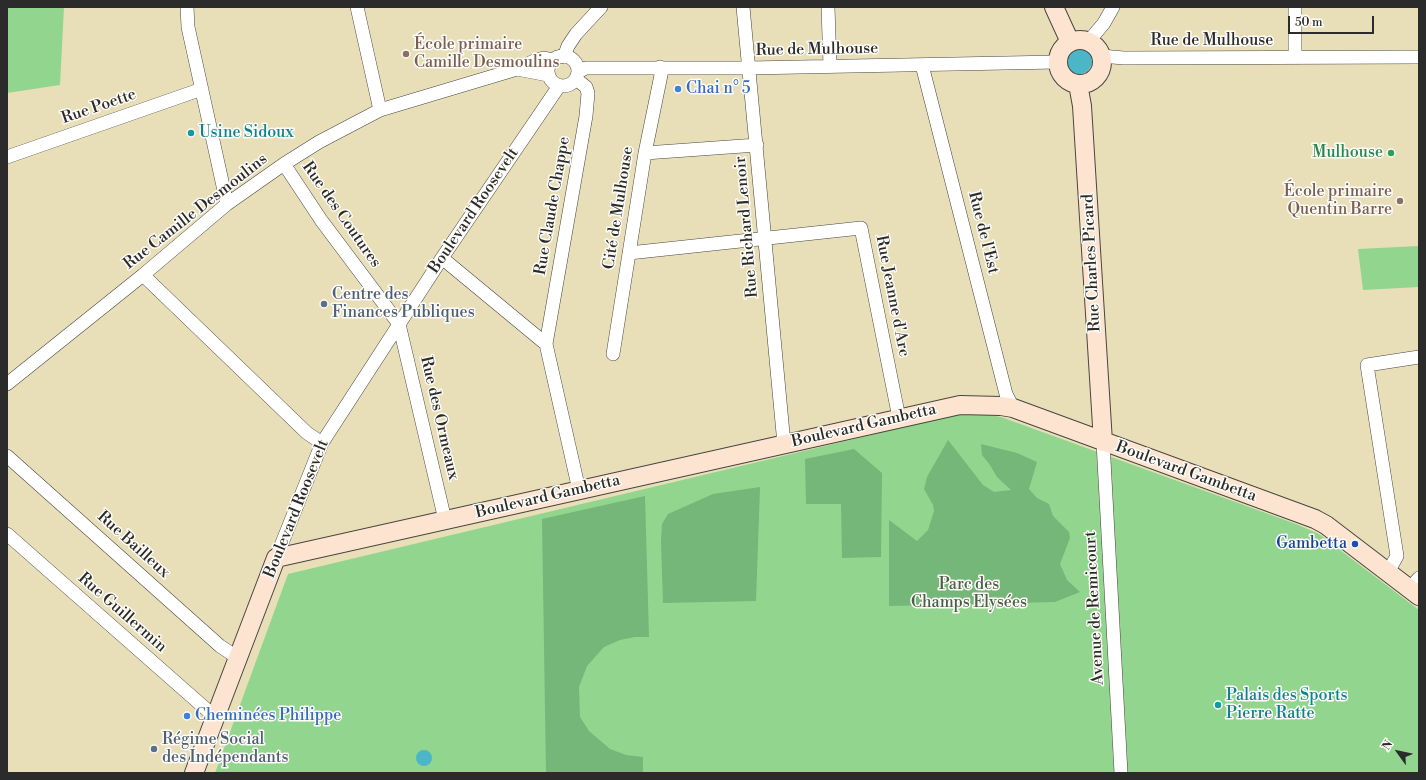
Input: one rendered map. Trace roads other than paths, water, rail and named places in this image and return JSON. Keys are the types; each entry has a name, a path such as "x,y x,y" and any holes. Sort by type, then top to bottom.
{"main road":[{"path":"1054,7 1070,42"},
{"path":"1083,39 1089,41 1099,50 1101,56 1100,70 1097,76 1092,81 1078,84 1066,80 1061,75 1057,62 1060,50 1070,42 1083,39"},
{"name":"Rue Charles Picard","path":"1078,84 1082,106 1103,442"},
{"name":"Boulevard Gambetta","path":"276,558 960,404 1013,408 1314,519 1326,525 1388,572 1416,587"},
{"name":"Boulevard Roosevelt","path":"194,773 276,558"}],"street":[{"path":"187,7 188,27 227,204"},
{"path":"357,7 380,110"},
{"path":"559,58 575,63 577,75 569,85 559,86 552,82 548,75 549,67 559,58 572,40 601,7"},
{"name":"Rue Richard Lenoir","path":"743,7 784,444"},
{"path":"828,7 830,66"},
{"path":"1089,41 1113,7"},
{"path":"1295,7 1295,58"},
{"name":"Rue de Mulhouse","path":"1101,56 1124,58 1419,57"},
{"name":"Rue Camille Desmoulins","path":"7,384 143,275 227,204 284,164 319,142 380,110 517,69 544,58 559,58"},
{"name":"Rue de Mulhouse","path":"577,75 586,68 749,68 1057,62"},
{"name":"Rue de l'Est","path":"922,65 1004,387 1013,408"},
{"name":"Cité de Mulhouse","path":"613,354 645,153 661,75 660,67"},
{"name":"Rue Camille Desmoulins","path":"517,69 548,75"},
{"name":"Rue Claude Chappe","path":"546,344 586,116 588,93 586,87 577,75"},
{"name":"Boulevard Roosevelt","path":"276,558 322,443 442,258 559,86"},
{"name":"Rue Poette","path":"7,158 202,89"},
{"path":"645,153 756,145"},
{"name":"Rue des Coutures","path":"284,164 321,220 399,324"},
{"name":"Rue Jeanne d'Arc","path":"765,238 861,228 898,418"},
{"path":"629,253 765,238"},
{"path":"442,258 546,344 579,490"},
{"path":"143,275 307,433 322,443"},
{"name":"Rue des Ormeaux","path":"399,324 445,520"},
{"path":"1388,572 1397,556 1367,365 1419,357"},
{"name":"Avenue de Remicourt","path":"1103,442 1121,773"},
{"name":"Rue Bailleux","path":"7,456 220,646 238,658"},
{"name":"Rue Guillermin","path":"7,534 215,717"}],"water":[{"path":"1079,48 1089,51 1092,61 1089,71 1079,74 1069,71 1066,61 1069,51"},
{"path":"424,750 431,755 432,758 427,765 424,766 417,761 416,758 421,751"}],"place":[{"name":"École primaire Camille Desmoulins","path":"406,54"},
{"name":"Chai n° 5","path":"678,89"},
{"name":"Usine Sidoux","path":"191,133"},
{"name":"Mulhouse","path":"1391,153"},
{"name":"École primaire Quentin Barre","path":"1400,201"},
{"name":"Centre des Finances Publiques","path":"324,304"},
{"name":"Gambetta","path":"1355,544"},
{"name":"Palais des Sports Pierre Ratte","path":"1218,705"},
{"name":"Cheminées Philippe","path":"187,716"},
{"name":"Régime Social des Indépendants","path":"154,749"}],"park label":[{"name":"Parc des Champs Elysées","path":"969,594"}]}
